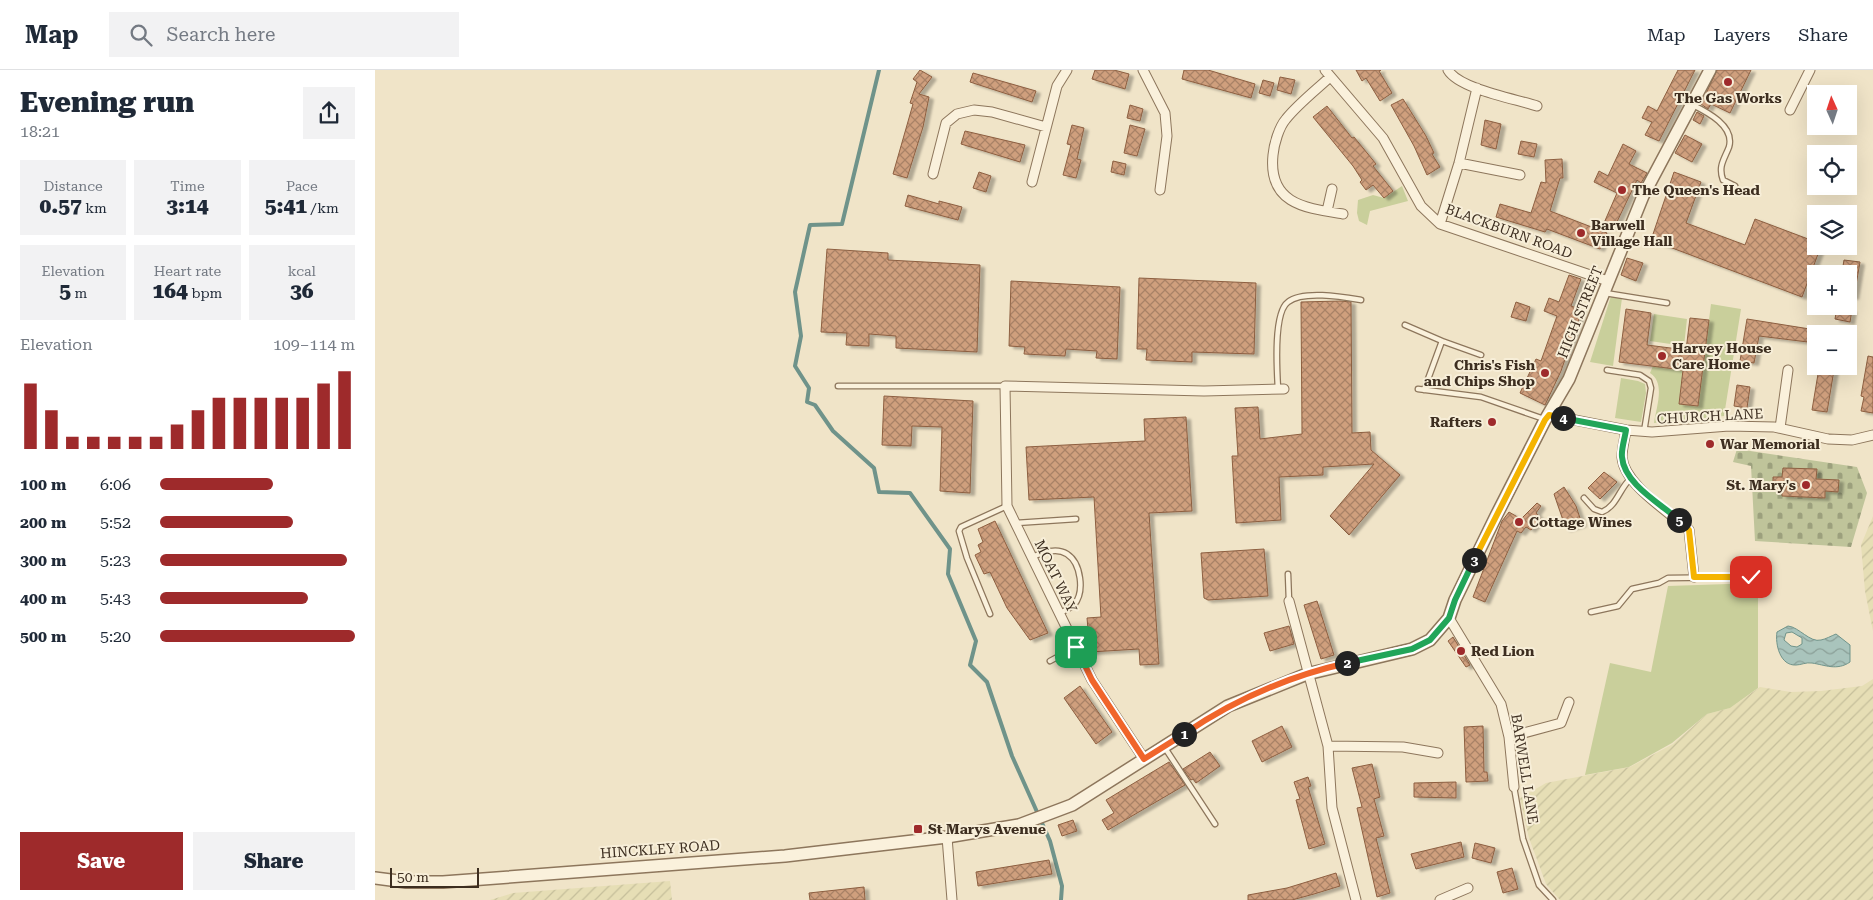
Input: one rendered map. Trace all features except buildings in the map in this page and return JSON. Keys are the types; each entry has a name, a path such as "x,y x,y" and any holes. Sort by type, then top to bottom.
{"street":[{"path":"1032,182 1057,86 1067,70"},
{"path":"1143,70 1165,113 1167,136 1160,190"},
{"path":"1448,70 1451,76 1477,88 1537,106"},
{"name":"HIGH STREET","path":"1449,618 1471,566 1547,417 1569,379 1643,196 1709,70"},
{"path":"1790,110 1809,70"},
{"path":"1327,73 1285,120 1274,148 1272,171 1284,195 1305,208 1343,214"},
{"name":"BLACKBURN ROAD","path":"1327,73 1383,138 1421,206 1440,224 1608,281"},
{"path":"1440,224 1459,163 1477,88"},
{"path":"933,174 946,123 957,114 974,110 992,112 1046,127"},
{"path":"1459,163 1520,175"},
{"path":"1327,211 1332,190"},
{"path":"1780,428 1788,370"},
{"path":"1005,386 1204,391 1281,389"},
{"name":"MOAT WAY","path":"1005,386 1007,506 1092,680 1144,759"},
{"name":"CHURCH LANE","path":"1547,417 1644,432 1729,426 1780,428 1828,440 1852,440 1873,435"},
{"path":"1626,430 1622,458 1631,478 1642,491 1689,530 1694,577"},
{"path":"1289,601 1306,661 1307,674 1328,746 1332,808 1356,900"},
{"name":"HINCKLEY ROAD","path":"375,878 406,882 443,882 785,856 947,837 1019,825 1072,805 1228,706 1307,674 1421,646 1439,632 1449,618"},
{"name":"BARWELL LANE","path":"1449,618 1501,704 1509,737 1514,787"},
{"path":"1509,737 1561,723 1569,702"},
{"path":"1328,746 1403,747 1438,753"},
{"path":"947,837 952,900"},
{"path":"1440,900 1468,888"}],"lane":[{"path":"1691,104 1725,126 1730,135 1729,145 1721,162 1720,171 1723,180 1735,186"},
{"path":"1604,292 1667,303"},
{"path":"1281,389 1276,345 1282,310 1288,302 1303,296 1361,300"},
{"path":"1405,325 1481,356"},
{"path":"1442,341 1421,390 1481,397 1547,417"},
{"path":"1607,370 1640,375 1649,381 1651,388 1644,432"},
{"path":"838,386 1005,386"},
{"path":"1584,498 1594,509 1602,512 1611,508 1621,488 1631,478"},
{"path":"990,614 967,558 959,530 961,527 1007,506"},
{"path":"1015,523 1076,519"},
{"path":"1032,557 1042,552 1056,551 1067,554 1075,563 1080,577 1079,595 1073,605 1059,614"},
{"path":"1288,574 1289,601"},
{"path":"1591,612 1618,606 1632,589 1659,583 1669,578 1751,577"},
{"path":"1050,661 1076,647"},
{"path":"1165,747 1215,824"},
{"name":"BARWELL LANE","path":"1514,787 1523,839 1539,885 1553,900"}],"shaded area":[{"path":"1873,516 1873,631 1865,591 1861,545"},
{"path":"1873,679 1873,900 1560,900 1546,884 1529,838 1520,798 1546,783 1630,767 1673,744 1707,714 1730,708 1760,687 1791,692 1821,691 1862,686"},
{"path":"670,881 672,900 490,900 513,893"}],"green space":[{"path":"1402,186 1408,201 1370,211 1367,225 1359,221 1357,213 1358,200 1373,195 1384,198"},
{"path":"1611,296 1622,298 1613,366 1590,362"},
{"path":"1711,304 1741,309 1724,416 1654,423 1659,389 1655,377 1650,373 1653,366 1683,370 1679,403 1698,406"},
{"path":"1654,314 1687,319 1684,346 1650,341"},
{"path":"1621,378 1645,384 1646,393 1641,422 1615,418"},
{"path":"1737,449 1857,467 1867,493 1851,547 1755,541 1751,466 1733,462"},
{"path":"1758,583 1758,688 1730,708 1707,714 1672,743 1629,767 1585,775 1610,663 1651,672 1668,586"}],"water":[{"path":"1788,626 1817,640 1836,634 1850,645 1850,662 1836,667 1810,663 1798,665 1786,662 1778,648 1777,632","holes":["1792,632 1802,638 1802,644 1797,647 1791,646 1784,640 1786,633"]}],"waterway":[{"path":"879,70 842,224 810,225 795,292 801,336 795,366 809,388 807,402 815,405 833,431 874,468 879,492 910,493 950,549 948,574 976,641 970,665 987,682 1012,756 1050,841 1062,886 1061,900"}],"place":[{"name":"The Gas Works","path":"1728,82"},
{"name":"The Queen's Head","path":"1622,190"},
{"name":"Barwell Village Hall","path":"1581,233"},
{"name":"Harvey House Care Home","path":"1662,356"},
{"name":"Chris's Fish and Chips Shop","path":"1545,373"},
{"name":"Rafters","path":"1492,422"},
{"name":"War Memorial","path":"1710,444"},
{"name":"St. Mary's","path":"1806,485"},
{"name":"Cottage Wines","path":"1519,522"},
{"name":"Red Lion","path":"1461,651"},
{"name":"St Marys Avenue","path":"918,829"}],"route":[{"path":"1076,647 1092,680 1144,759 1228,706 1263,691 1327,668 1421,646 1439,632 1449,618 1471,566 1549,415 1626,430 1622,458 1631,478 1642,491 1675,516 1689,530 1694,577 1751,577"}]}
